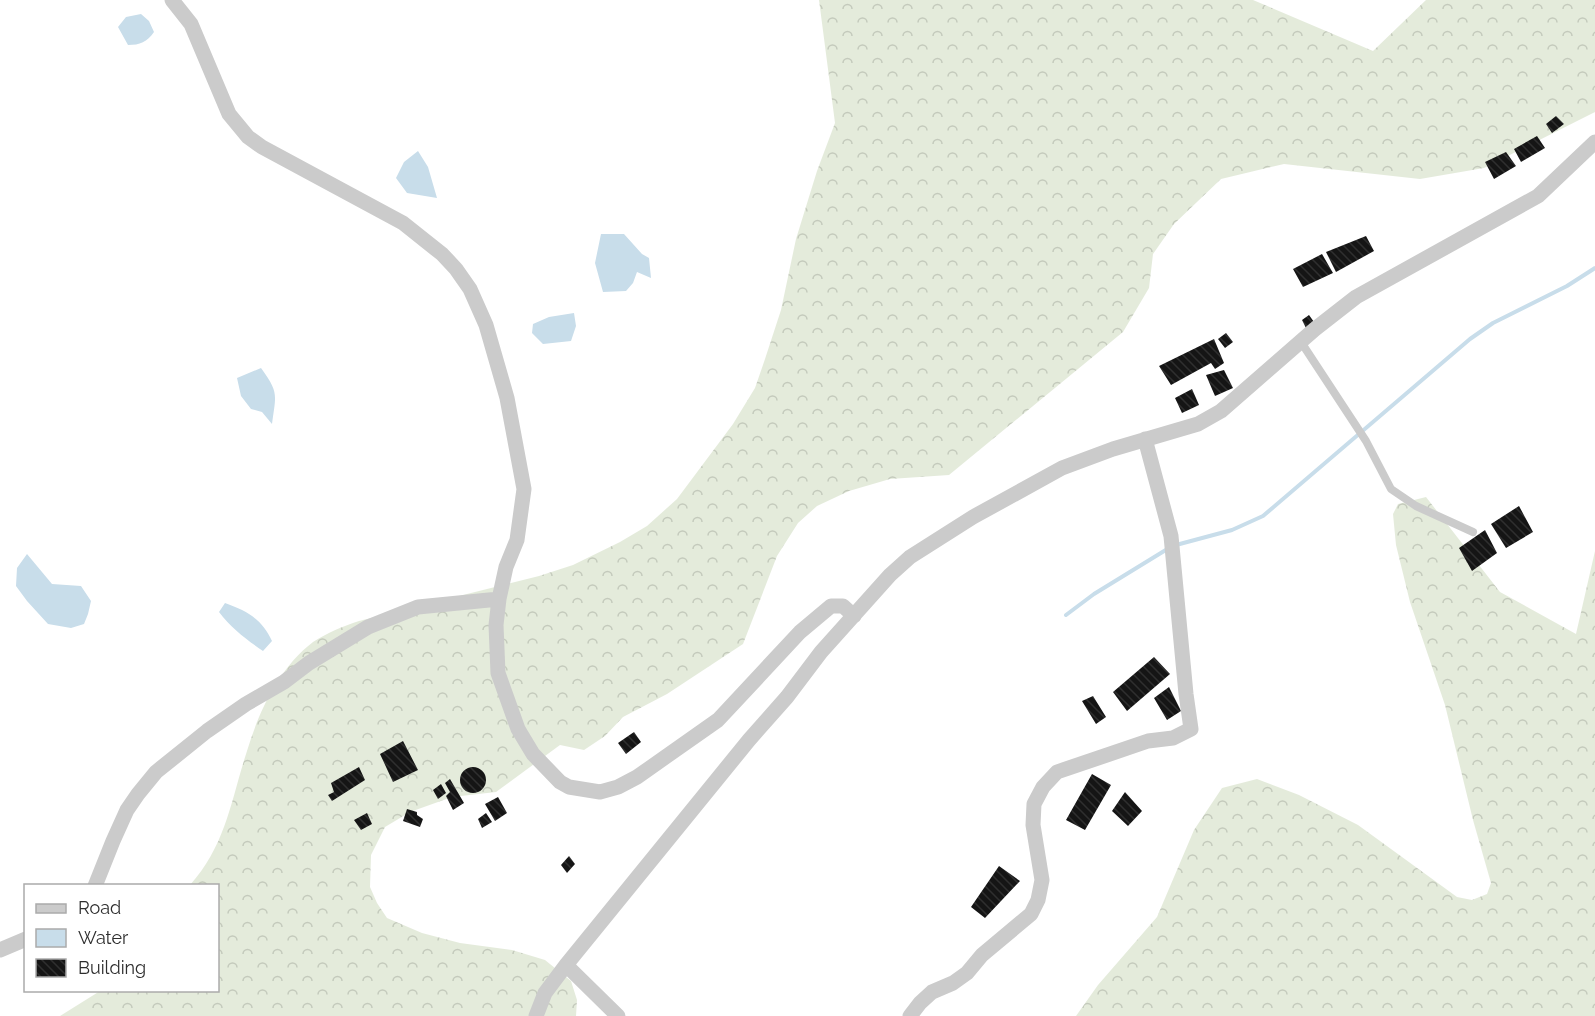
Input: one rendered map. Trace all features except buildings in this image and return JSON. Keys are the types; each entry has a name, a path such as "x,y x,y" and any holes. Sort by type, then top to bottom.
{"street":[{"path":"172,0 191,24 229,114 248,137 262,147 403,223 442,254 456,268 470,290 486,325 507,398 524,489 517,540 506,567 499,599 496,625 498,673 518,729 533,754 549,773 569,787 600,792 618,787 637,777 682,743 718,720 800,632 831,606 843,606 854,616"},
{"path":"536,1016 545,993 566,965 748,740 788,697 821,652 890,575 910,557 973,517 1062,468 1145,439 1198,424 1221,411 1356,297 1538,196 1595,142"},
{"path":"910,1016 926,997 967,973 982,955 1031,914 1038,900 1042,880 1033,825 1034,804 1043,787 1057,772 1148,741 1173,738 1191,729 1171,536 1145,439"},
{"path":"95,884 112,841 127,810 138,794 156,772 207,731 368,627 418,607 499,599"},
{"path":"0,950 24,940"},
{"path":"566,965 618,1016"}],"lane":[{"path":"1300,342 1366,441 1391,489 1416,506 1473,532"}],"green space":[{"path":"819,0 1253,0 1373,51 1426,0 1595,0 1595,112 1484,168 1420,179 1284,164 1221,179 1174,224 1153,254 1149,288 1123,332 949,475 890,479 849,491 817,506 798,523 777,556 743,644 667,694 623,717 605,736 584,750 560,745 496,792 452,797 410,812 385,827 371,855 370,887 387,918 422,933 460,943 512,950 545,960 571,981 577,1000 576,1016 60,1016 98,992 219,992 219,884 191,884 202,870 220,838 252,736 264,706 280,677 313,642 359,621 539,576 573,565 647,526 677,499 733,424 755,388 781,310 796,239 835,123"},
{"path":"1426,497 1500,592 1576,634 1595,551 1595,1016 1076,1016 1098,985 1157,917 1194,830 1222,788 1257,779 1299,795 1358,825 1457,897 1472,900 1487,894 1491,883 1445,705 1410,602 1396,545 1393,514 1398,504"}],"water":[{"path":"141,14 149,21 154,32 143,42 128,45 118,27 126,17"},
{"path":"418,151 428,167 437,198 407,193 396,178 404,162"},
{"path":"601,234 624,234 642,254 649,258 651,278 637,272 633,283 626,291 603,292 595,263"},
{"path":"574,313 576,326 571,341 543,344 532,333 533,324 549,317"},
{"path":"261,368 275,394 272,424 262,412 251,409 241,396 237,378"},
{"path":"27,554 52,584 81,586 91,601 84,624 71,628 48,624 27,601 16,586 17,568"},
{"path":"225,603 247,613 264,627 272,641 263,651 219,612"}],"waterway":[{"path":"1176,545 1232,530 1263,516 1470,339 1493,323 1567,286 1595,268"},
{"path":"1066,615 1094,594 1169,548"}]}
